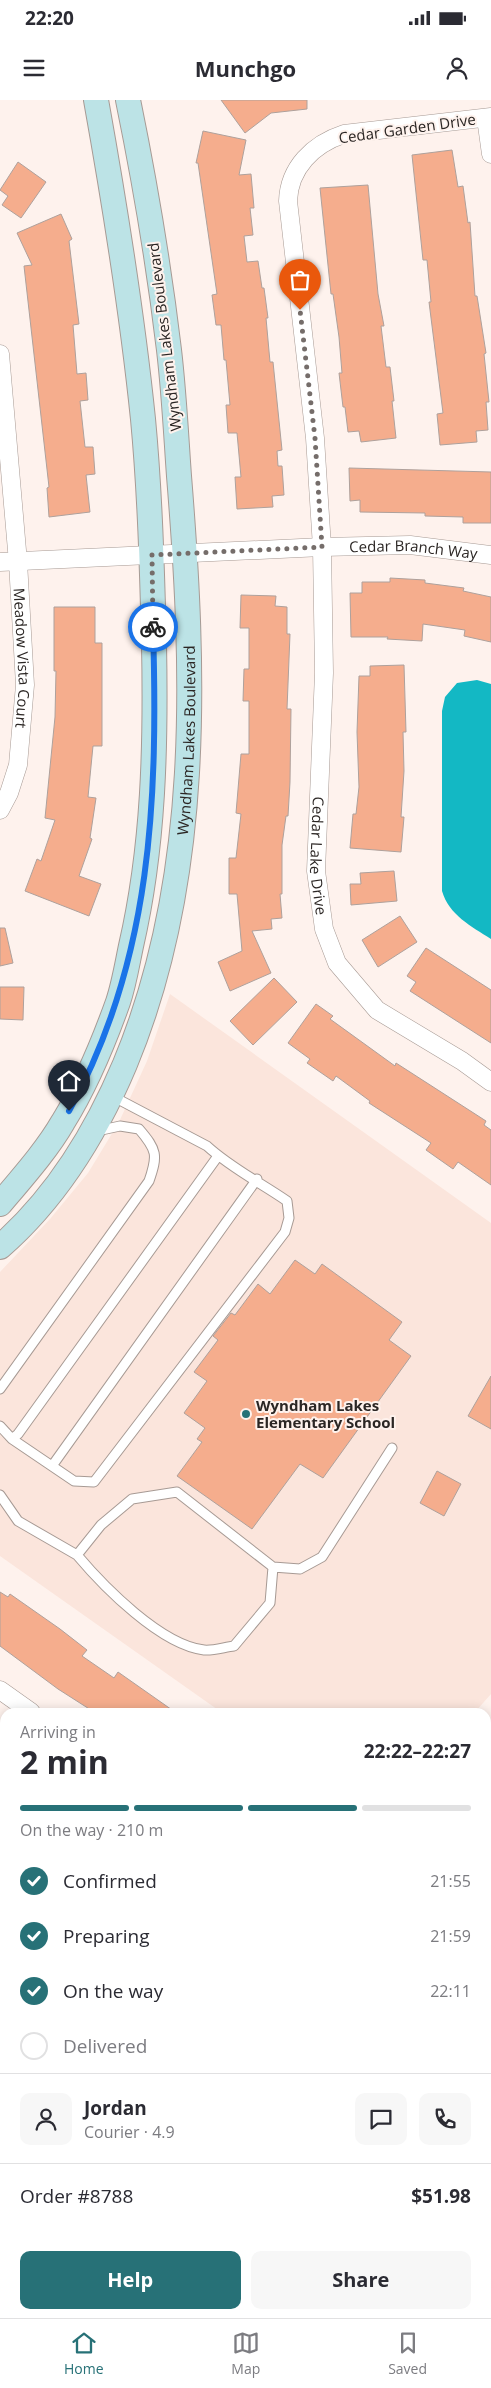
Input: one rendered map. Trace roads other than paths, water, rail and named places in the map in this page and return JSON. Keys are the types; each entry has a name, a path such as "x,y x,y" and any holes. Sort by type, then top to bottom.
{"street":[{"name":"Wyndham Lakes Boulevard","path":"0,1204 62,1125 85,1084 119,999 137,920 147,858 155,774 152,555 143,420 113,196 96,100"},
{"name":"Wyndham Lakes Boulevard","path":"0,1247 22,1228 65,1174 94,1131 111,1096 137,1035 157,971 173,901 184,830 188,751 186,554 169,350 146,192 128,100"},
{"path":"489,117 491,154"},
{"name":"Cedar Garden Drive","path":"322,547 315,438 288,196 294,173 311,152 338,136 489,117"},
{"name":"Meadow Vista Court","path":"0,354 18,562 24,694 18,765 9,793 0,810"},
{"name":"Cedar Branch Way","path":"0,562 322,547 410,545 491,555"},
{"name":"Cedar Lake Drive","path":"322,547 324,672 316,871 324,929 337,963 378,1010 462,1061 491,1082"},
{"path":"85,1084 111,1096"},
{"path":"0,1690 25,1708"}],"lane":[{"path":"0,1426 12,1439 74,1481 94,1482 285,1232 289,1218 287,1201 257,1179 218,1156 207,1146 111,1096"},
{"path":"0,1389 149,1181 156,1160 152,1145 139,1129 120,1126 94,1131"},
{"path":"12,1439 24,1426 218,1156"},
{"path":"52,1466 257,1179"},
{"path":"77,1555 100,1525 132,1499 177,1492 273,1567 300,1569 322,1558 392,1448"},
{"path":"0,1495 18,1521 77,1555 102,1584 172,1640 204,1650 234,1646 246,1632 270,1603 273,1567"}],"water":[{"path":"477,680 491,684 491,939 455,913 442,891 442,711 445,697 457,683"}],"place":[{"name":"Wyndham Lakes Elementary School","path":"246,1414"}]}
